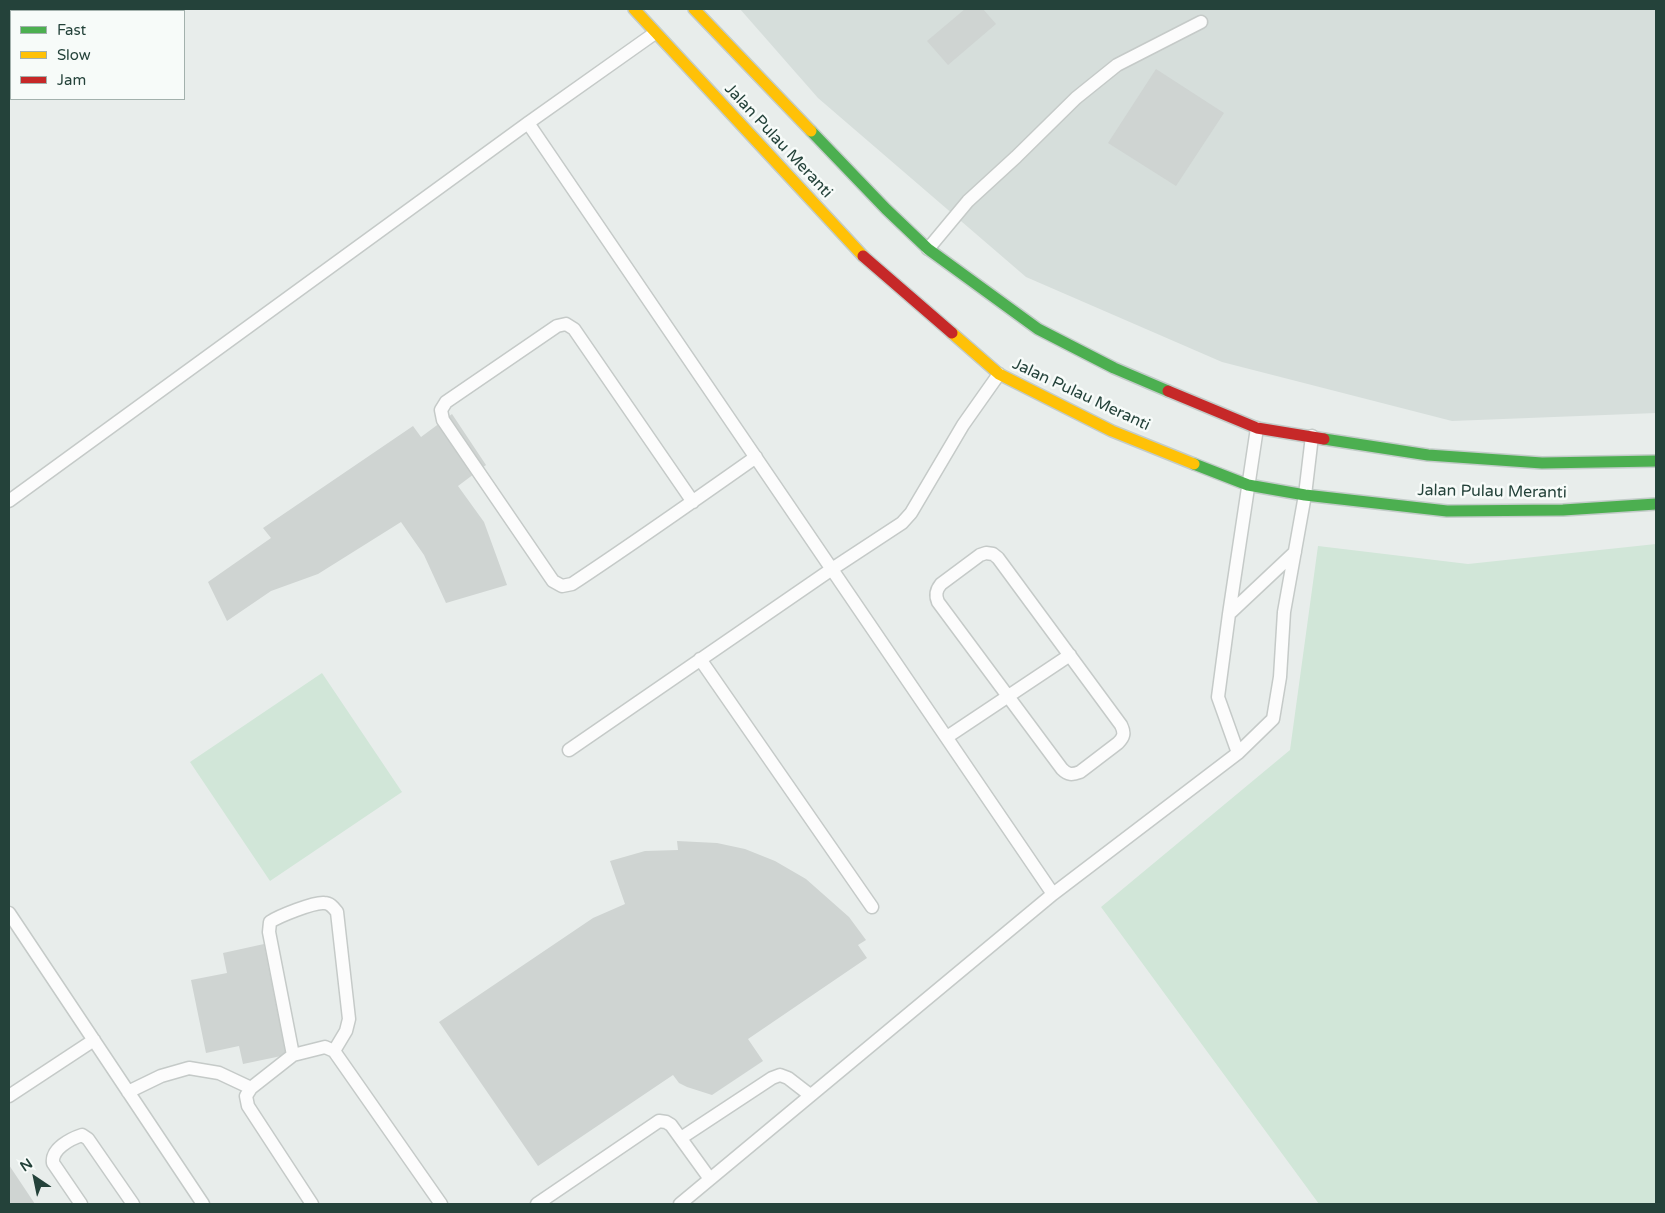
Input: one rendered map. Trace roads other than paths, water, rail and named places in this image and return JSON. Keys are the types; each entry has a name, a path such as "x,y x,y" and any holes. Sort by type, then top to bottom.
{"main road":[{"name":"Jalan Pulau Meranti","path":"634,9 865,258 999,374 1112,431 1248,485 1305,495 1447,511 1562,510 1656,504"},
{"name":"Jalan Pulau Meranti","path":"694,9 886,209 928,249 1038,328 1114,368 1258,428 1428,456 1542,463 1656,461"}],"lane":[{"path":"928,249 968,201 1076,98 1117,65 1201,22"},
{"path":"9,501 528,123 655,33"},
{"path":"528,123 1053,894"},
{"path":"693,502 574,329 566,324 557,326 446,402 441,410 443,420 553,581 562,586 572,584 693,502 756,457"},
{"path":"569,750 902,523 911,513 964,425 999,374"},
{"path":"1238,753 1218,696 1258,428"},
{"path":"680,1204 1053,894 1238,753 1273,718 1280,677 1284,612 1305,495 1312,436"},
{"path":"1229,614 1295,552"},
{"path":"986,553 993,554 998,558 1070,654 1121,725 1124,732 1123,738 1080,772 1067,774 1007,696 938,602 936,596 937,589 941,584 986,553"},
{"path":"947,737 1070,654"},
{"path":"700,659 872,907"},
{"path":"293,1056 269,932 270,922 279,916 323,902 331,904 337,912 350,1019 346,1031 334,1051"},
{"path":"9,913 203,1204"},
{"path":"9,1096 94,1040"},
{"path":"312,1204 248,1106 246,1096 251,1088 293,1056 325,1047 334,1051 441,1204"},
{"path":"128,1092 161,1076 189,1068 219,1073 251,1088"},
{"path":"681,1138 772,1078 780,1075 788,1078 810,1095"},
{"path":"537,1204 659,1121 671,1125 710,1179"},
{"path":"81,1204 53,1163 52,1156 55,1151 75,1137 82,1135 88,1139 133,1204"}]}
